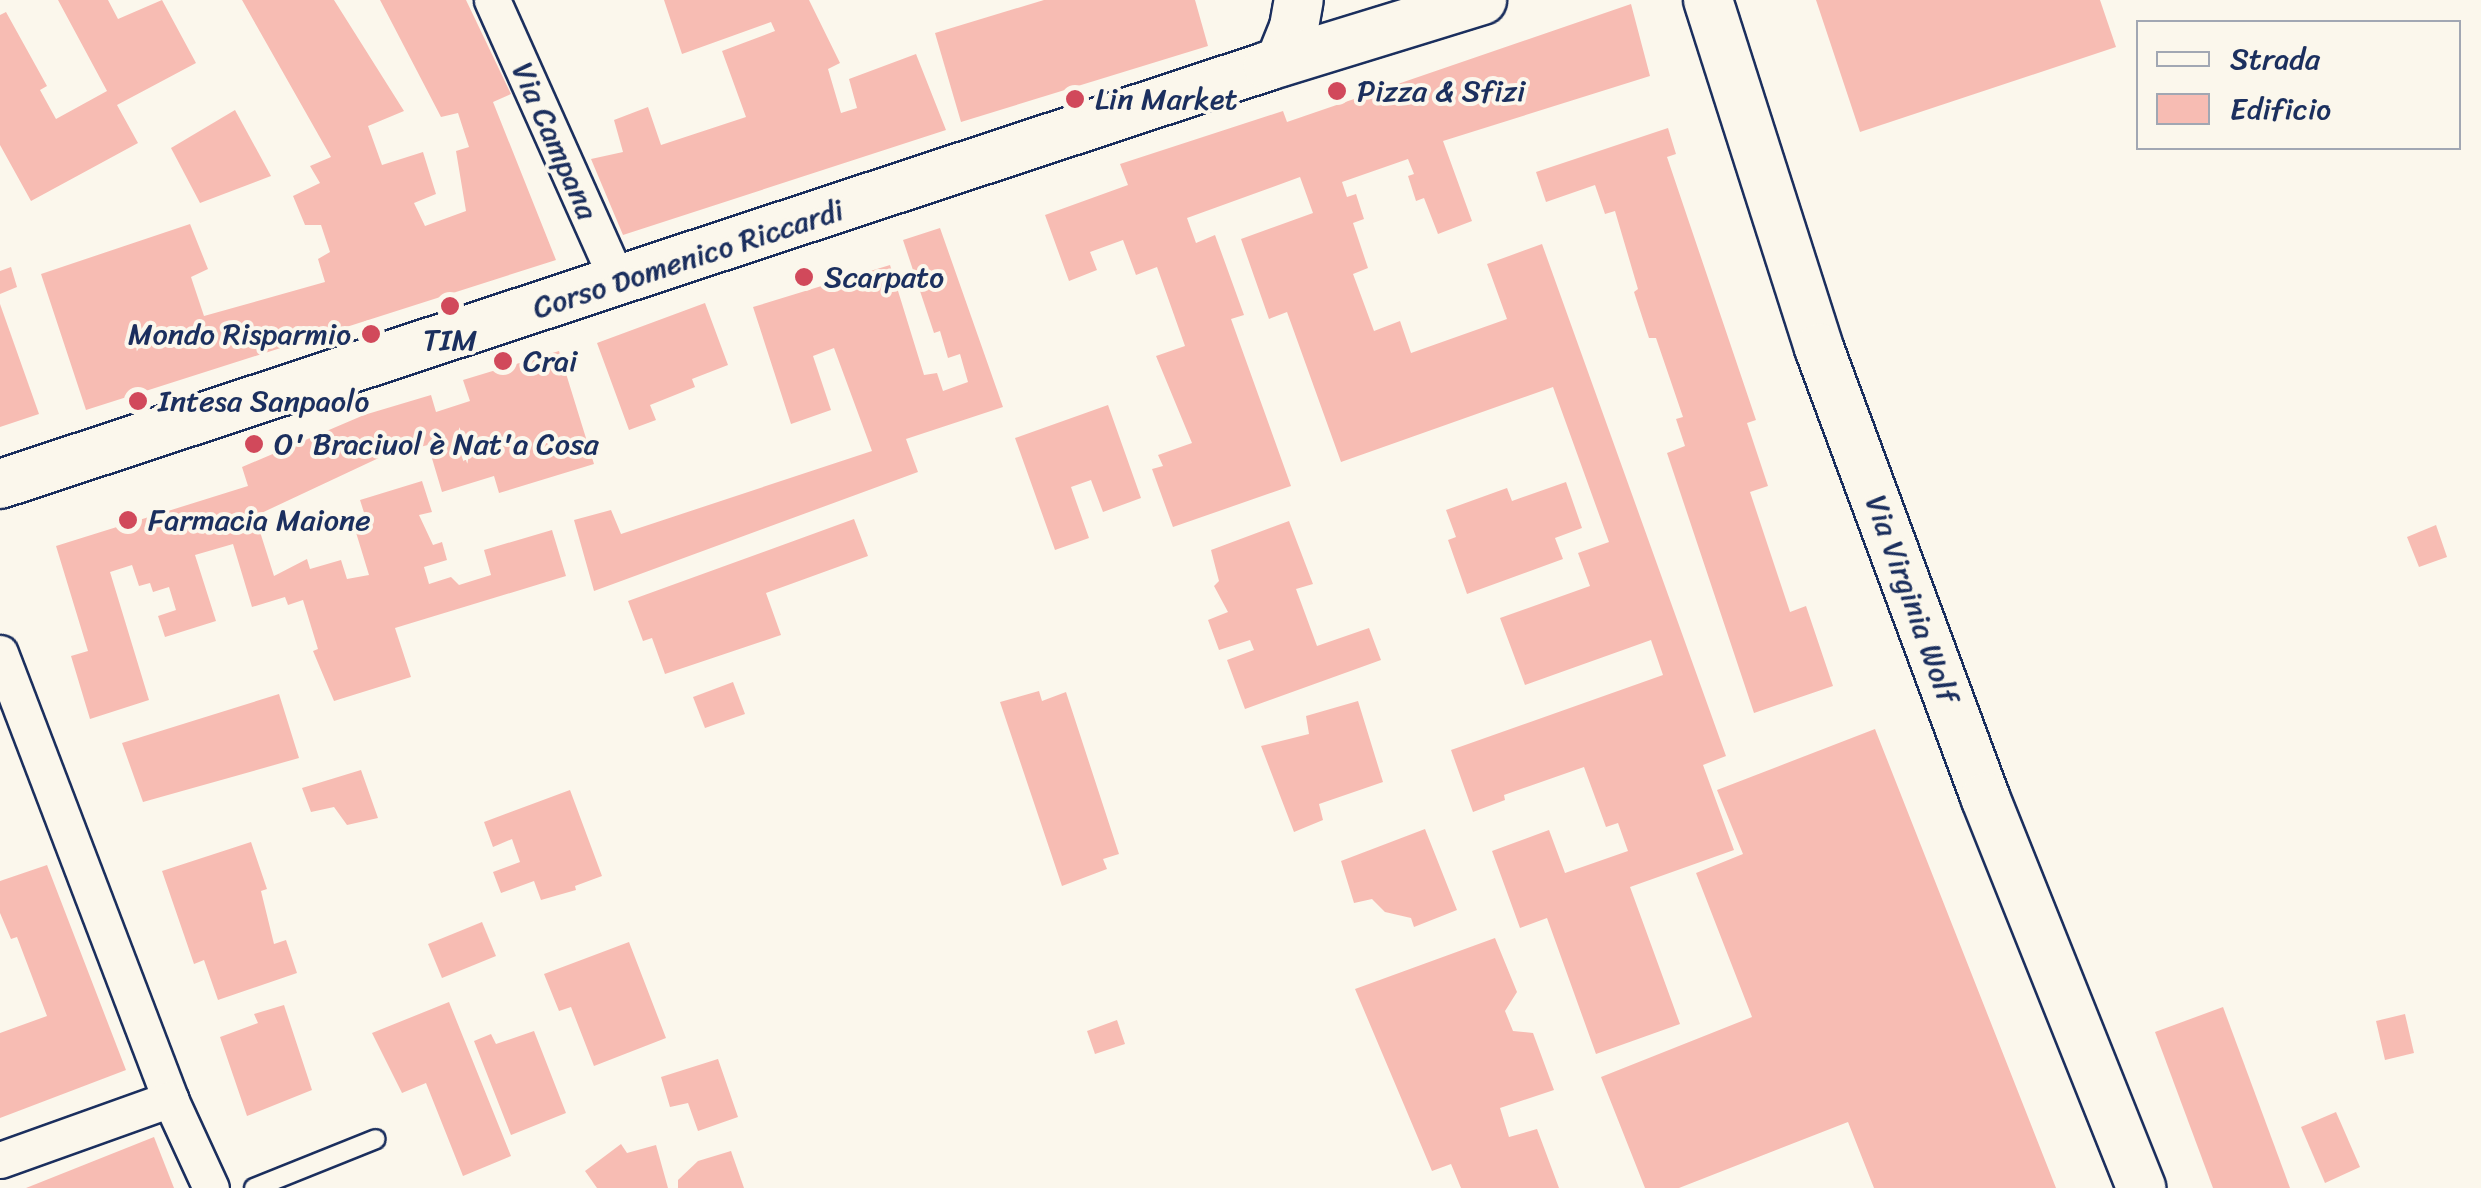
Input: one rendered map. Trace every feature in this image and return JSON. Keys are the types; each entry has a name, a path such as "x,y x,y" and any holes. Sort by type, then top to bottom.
{"main road":[{"path":"1280,62 1294,27 1299,0"},
{"path":"1344,0 1381,17"},
{"name":"Corso Domenico Riccardi","path":"0,484 1280,62 1381,17 1482,0"},
{"name":"Via Virginia Wolf","path":"1708,0 1819,348 1986,798 2141,1188"}],"street":[{"name":"Via Campana","path":"492,0 618,282"},
{"path":"0,652 170,1099 211,1188"},
{"path":"0,1160 170,1099"}],"lane":[{"path":"254,1188 376,1139"}],"building":[{"path":"58,0 108,0 118,19 162,0 196,63 117,105 138,143 31,201 0,145 0,15 6,12 47,86 40,90 56,119 107,91"},
{"path":"242,0 334,0 404,111 368,126 382,165 423,152 436,194 414,203 425,226 466,211 456,151 469,147 458,113 441,117 380,0 466,0 511,94 493,102 556,260 86,410 41,274 190,224 208,269 191,277 204,316 325,282 318,259 330,252 321,225 305,225 293,196 320,183 310,166 331,157"},
{"path":"664,0 809,0 840,63 828,69 841,113 857,108 849,79 916,54 946,130 623,235 591,159 623,152 614,120 648,107 661,145 746,117 722,51 775,31 771,22 682,54"},
{"path":"1044,0 1195,0 1208,46 961,122 935,33"},
{"path":"1816,0 2100,0 2116,47 1860,132"},
{"path":"1631,4 1650,76 1443,141 1472,221 1438,234 1424,198 1416,201 1408,176 1414,174 1408,159 1342,182 1347,197 1356,194 1364,219 1353,223 1368,268 1353,274 1374,331 1400,321 1411,353 1507,319 1487,264 1542,244 1726,756 1703,765 1734,850 1630,887 1680,1024 1596,1054 1547,918 1520,928 1492,851 1549,830 1565,873 1628,851 1618,823 1606,827 1584,767 1504,795 1505,800 1473,812 1451,750 1663,675 1651,640 1525,685 1500,618 1590,586 1578,553 1609,542 1553,387 1341,462 1287,312 1269,319 1241,239 1313,213 1300,177 1187,218 1196,243 1215,235 1244,315 1231,319 1291,486 1173,527 1152,469 1163,466 1158,455 1192,443 1156,356 1185,346 1157,267 1136,275 1123,240 1090,252 1097,270 1069,281 1045,215 1128,185 1120,164 1283,111 1287,122"},
{"path":"235,110 271,176 200,203 171,148"},
{"path":"1668,128 1676,154 1667,157 1756,420 1747,423 1768,486 1750,492 1790,612 1806,606 1833,686 1754,713 1667,453 1685,446 1676,419 1683,417 1656,338 1649,338 1615,211 1605,214 1595,185 1546,202 1536,172"},
{"path":"940,228 1003,407 906,439 918,472 594,591 574,520 611,510 621,534 872,451 834,348 813,356 831,410 791,424 753,307 890,265 924,375 937,373 943,391 968,382 960,354 948,358 940,331 934,333 903,240"},
{"path":"11,267 17,287 0,294 0,271"},
{"path":"705,303 728,365 692,379 695,387 650,405 656,420 629,430 597,343"},
{"path":"0,304 39,414 0,427"},
{"path":"559,351 594,464 499,493 494,476 442,492 428,445 383,456 255,516 274,576 307,559 310,569 341,560 347,579 369,575 354,526 367,522 360,500 422,481 432,512 419,515 433,545 442,542 447,560 424,567 429,584 451,577 459,585 491,575 484,550 552,530 566,576 395,628 411,677 334,701 313,651 318,649 303,600 288,605 285,597 252,607 233,544 195,555 216,621 165,637 158,616 176,610 169,587 153,592 150,583 139,586 132,565 110,572 149,700 90,719 71,656 88,651 56,546 248,486 242,467 364,415 431,395 436,412 470,401 463,380"},
{"path":"1108,405 1141,498 1103,512 1091,480 1071,487 1089,538 1055,550 1015,438"},
{"path":"1566,482 1582,528 1555,538 1563,559 1467,594 1448,540 1456,537 1446,510 1507,488 1512,501"},
{"path":"854,519 868,556 766,593 781,635 665,674 652,638 643,641 628,601"},
{"path":"1289,521 1313,584 1296,589 1317,646 1369,628 1381,660 1245,709 1227,660 1254,650 1250,640 1219,650 1208,620 1228,612 1214,586 1219,581 1211,550"},
{"path":"2436,525 2447,557 2419,567 2407,537"},
{"path":"733,682 745,714 705,728 693,697"},
{"path":"1039,691 1042,701 1066,692 1119,854 1103,859 1107,869 1062,886 1000,702"},
{"path":"279,694 299,758 143,802 122,743"},
{"path":"1358,701 1383,782 1319,804 1323,820 1294,832 1261,746 1309,734 1306,716"},
{"path":"1875,729 2056,1188 1874,1188 1848,1122 1679,1188 1645,1188 1601,1077 1752,1017 1696,873 1743,854 1717,790"},
{"path":"361,770 378,818 347,825 334,807 311,812 302,788"},
{"path":"570,790 602,876 575,886 576,890 541,900 534,881 501,893 493,872 520,862 512,839 493,847 484,822"},
{"path":"1425,829 1457,910 1414,927 1411,918 1385,912 1372,899 1354,903 1341,861"},
{"path":"251,842 267,889 261,891 274,944 286,940 297,973 218,1000 204,960 194,964 162,871"},
{"path":"47,865 126,1070 0,1118 0,1033 47,1016 17,937 11,939 0,913 0,881"},
{"path":"482,922 496,956 442,978 428,944"},
{"path":"1495,938 1517,992 1505,1011 1513,1031 1533,1033 1554,1090 1500,1108 1509,1137 1537,1129 1559,1188 1461,1188 1451,1164 1432,1171 1355,989"},
{"path":"629,942 666,1038 594,1066 571,1007 559,1011 544,974"},
{"path":"449,1002 511,1156 463,1176 426,1083 402,1093 372,1033"},
{"path":"284,1005 312,1090 247,1116 220,1037 258,1023 254,1014"},
{"path":"2223,1007 2290,1188 2213,1188 2155,1032"},
{"path":"2405,1014 2414,1053 2385,1060 2376,1021"},
{"path":"1117,1020 1125,1044 1095,1054 1087,1031"},
{"path":"534,1031 566,1113 511,1135 474,1041 491,1034 496,1044"},
{"path":"718,1059 738,1117 698,1131 688,1103 670,1107 661,1077"},
{"path":"2336,1112 2360,1167 2325,1183 2301,1127"},
{"path":"154,1137 174,1188 26,1188"},
{"path":"621,1144 627,1153 656,1145 668,1188 597,1188 585,1171"},
{"path":"731,1151 744,1188 678,1188 678,1180 698,1161"}],"place":[{"name":"Pizza & Sfizi","path":"1337,91"},
{"name":"Lin Market","path":"1075,99"},
{"name":"Scarpato","path":"804,277"},
{"name":"TIM","path":"450,306"},
{"name":"Mondo Risparmio","path":"371,334"},
{"name":"Crai","path":"503,361"},
{"name":"Intesa Sanpaolo","path":"138,401"},
{"name":"O' Braciuol è Nat'a Cosa","path":"254,444"},
{"name":"Farmacia Maione","path":"128,520"}]}
